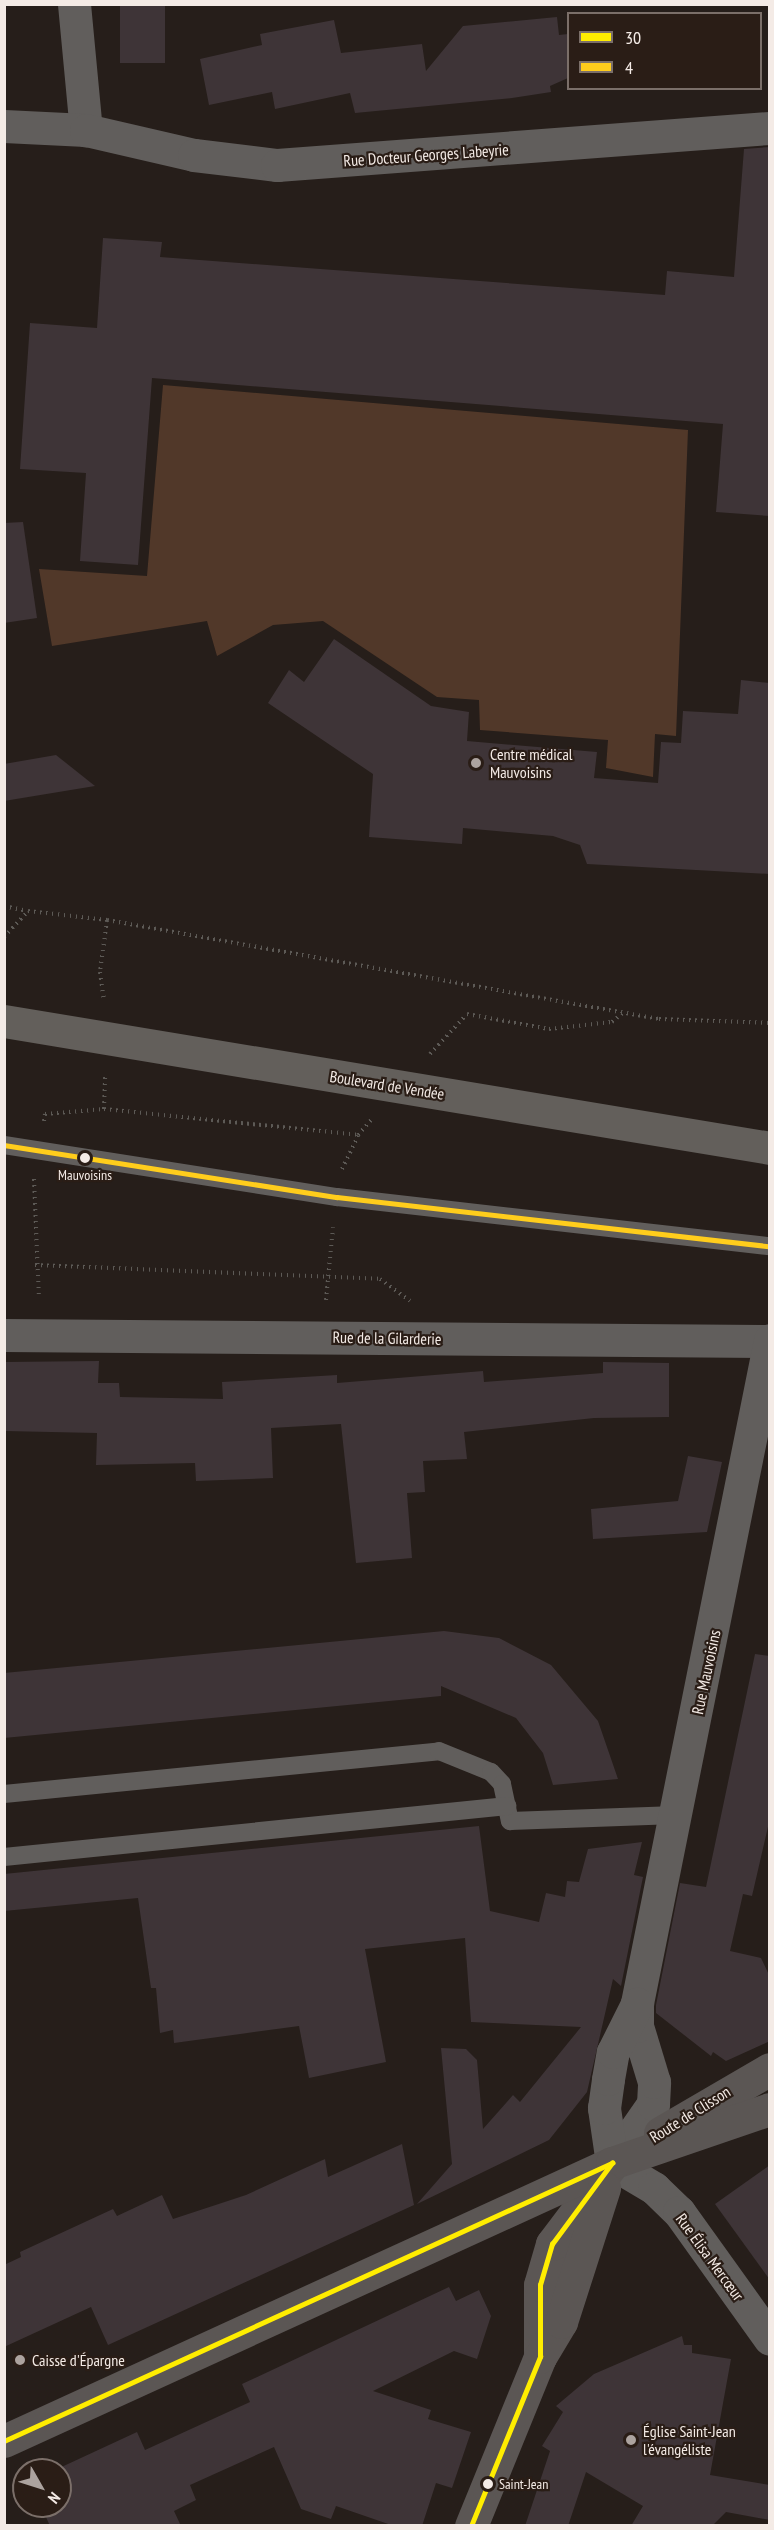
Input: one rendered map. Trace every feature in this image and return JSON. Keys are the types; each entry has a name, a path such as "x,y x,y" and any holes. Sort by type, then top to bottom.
{"main road":[{"name":"Boulevard de Vendée","path":"4,1021 770,1148"},
{"name":"Route de Clisson","path":"612,2163 741,2082 770,2069"},
{"name":"Route de Clisson","path":"4,2441 612,2163 770,2109"},
{"path":"471,2526 540,2357 540,2285 552,2244 612,2163"}],"street":[{"path":"74,4 86,130"},
{"name":"Rue Docteur Georges Labeyrie","path":"4,126 86,130 194,154 277,165 770,129"},
{"name":"Rue de la Gilarderie","path":"4,1335 769,1340"},
{"name":"Rue Mauvoisins","path":"612,2163 604,2108 613,2052 637,2003 769,1340"},
{"name":"Rue Mauvoisins","path":"612,2163 652,2104 654,2082 639,2036 637,2003"},
{"name":"Rue Élisa Mercœur","path":"612,2163 654,2188 680,2212 770,2339"}],"lane":[{"path":"4,1145 337,1197 770,1246"},
{"path":"4,1794 439,1751 491,1772 502,1784 510,1821 676,1815"},
{"path":"4,1857 507,1806"}],"path":[{"path":"4,906 106,920 457,985 625,1011 659,1019 770,1023"},
{"path":"4,937 28,911"},
{"path":"104,998 100,972 106,920"},
{"path":"450,1032 467,1014 549,1029 612,1022 625,1011"},
{"path":"104,1109 105,1086"},
{"path":"40,1308 34,1265 32,1191 45,1114 104,1109 154,1114"},
{"path":"348,1149 358,1135"},
{"path":"324,1337 332,1239"},
{"path":"34,1265 328,1279 380,1279 414,1304"}],"shaded area":[{"path":"163,385 688,430 676,736 655,734 653,777 606,768 608,740 480,730 479,700 437,697 323,621 273,625 217,656 207,621 52,646 39,569 147,576"}],"building":[{"path":"120,4 165,4 165,63 120,63"},
{"path":"557,17 559,35 567,34 567,78 550,86 551,92 512,98 355,113 350,93 275,109 272,92 209,105 200,59 262,45 260,34 334,20 341,53 422,44 426,71 463,26"},
{"path":"770,147 770,516 716,512 723,424 152,378 138,565 80,561 86,473 20,469 30,323 97,328 103,238 162,242 160,257 665,295 667,271 734,277 744,149"},
{"path":"23,522 37,618 4,623 4,523"},
{"name":"Centre médical Mauvoisins","path":"334,639 431,706 469,712 467,741 597,752 594,778 658,783 661,742 681,743 683,711 738,714 741,680 770,683 770,874 587,864 580,845 553,836 463,828 462,844 369,837 373,774 268,703 289,670 304,682"},
{"path":"56,755 95,786 4,801 4,764"},
{"path":"99,1361 98,1383 119,1383 120,1397 223,1399 222,1382 337,1375 337,1383 483,1371 484,1382 603,1373 603,1362 669,1363 669,1417 594,1418 464,1432 467,1459 423,1461 425,1492 407,1493 412,1558 356,1563 341,1424 271,1428 273,1478 196,1481 195,1463 96,1465 97,1433 5,1431 6,1362"},
{"path":"688,1456 722,1462 707,1532 593,1539 591,1509 678,1501"},
{"path":"444,1631 499,1638 551,1665 598,1721 618,1779 553,1785 543,1753 516,1718 441,1686 441,1696 4,1738 4,1673"},
{"path":"755,1654 770,1656 770,1818 752,1896 743,1894 730,1951 761,1958 770,1977 770,2041 726,2061 713,2052 711,2056 656,2013 656,2005 680,1883 706,1887"},
{"path":"479,1826 490,1911 539,1922 546,1893 565,1897 567,1881 579,1882 588,1849 642,1842 634,1875 643,1877 621,1986 613,1979 587,2092 549,2140 417,2204 452,2164 441,2048 466,2049 477,2060 483,2129 513,2095 520,2102 581,2027 471,2022 465,1938 365,1949 386,2062 309,2078 299,2026 174,2043 173,2030 160,2033 156,1988 151,1988 138,1898 4,1911 4,1874"},
{"path":"402,2144 414,2205 108,2345 91,2307 4,2347 4,2265 21,2257 20,2252 113,2209 117,2216 162,2195 173,2219 246,2195 325,2159 328,2177"},
{"path":"770,2165 770,2280 715,2204"},
{"path":"449,2287 456,2301 479,2290 491,2316 477,2359 454,2351 373,2391 431,2410 428,2419 471,2432 452,2488 436,2483 422,2526 394,2526 336,2506 331,2519 301,2509 274,2447 190,2485 196,2500 174,2511 181,2526 50,2526 46,2518 72,2518 72,2462 137,2432 145,2450 250,2402 242,2384"},
{"name":"Église Saint-Jean l'évangéliste","path":"682,2336 684,2345 692,2345 692,2353 731,2359 710,2475 770,2485 770,2520 726,2512 712,2526 631,2526 643,2506 586,2472 568,2526 525,2526 550,2451 542,2446 563,2412 556,2406 594,2374"}],"transit line":[{"name":"4","path":"4,1145 337,1197 770,1246"},
{"name":"30","path":"4,2441 612,2163"},
{"name":"30","path":"471,2526 540,2357 540,2285 552,2244 612,2163"}],"place":[{"name":"Centre médical Mauvoisins","path":"476,763"},
{"name":"Mauvoisins","path":"85,1158"},
{"name":"Caisse d'Épargne","path":"20,2360"},
{"name":"Église Saint-Jean l'évangéliste","path":"631,2440"},
{"name":"Saint-Jean","path":"488,2484"}]}
